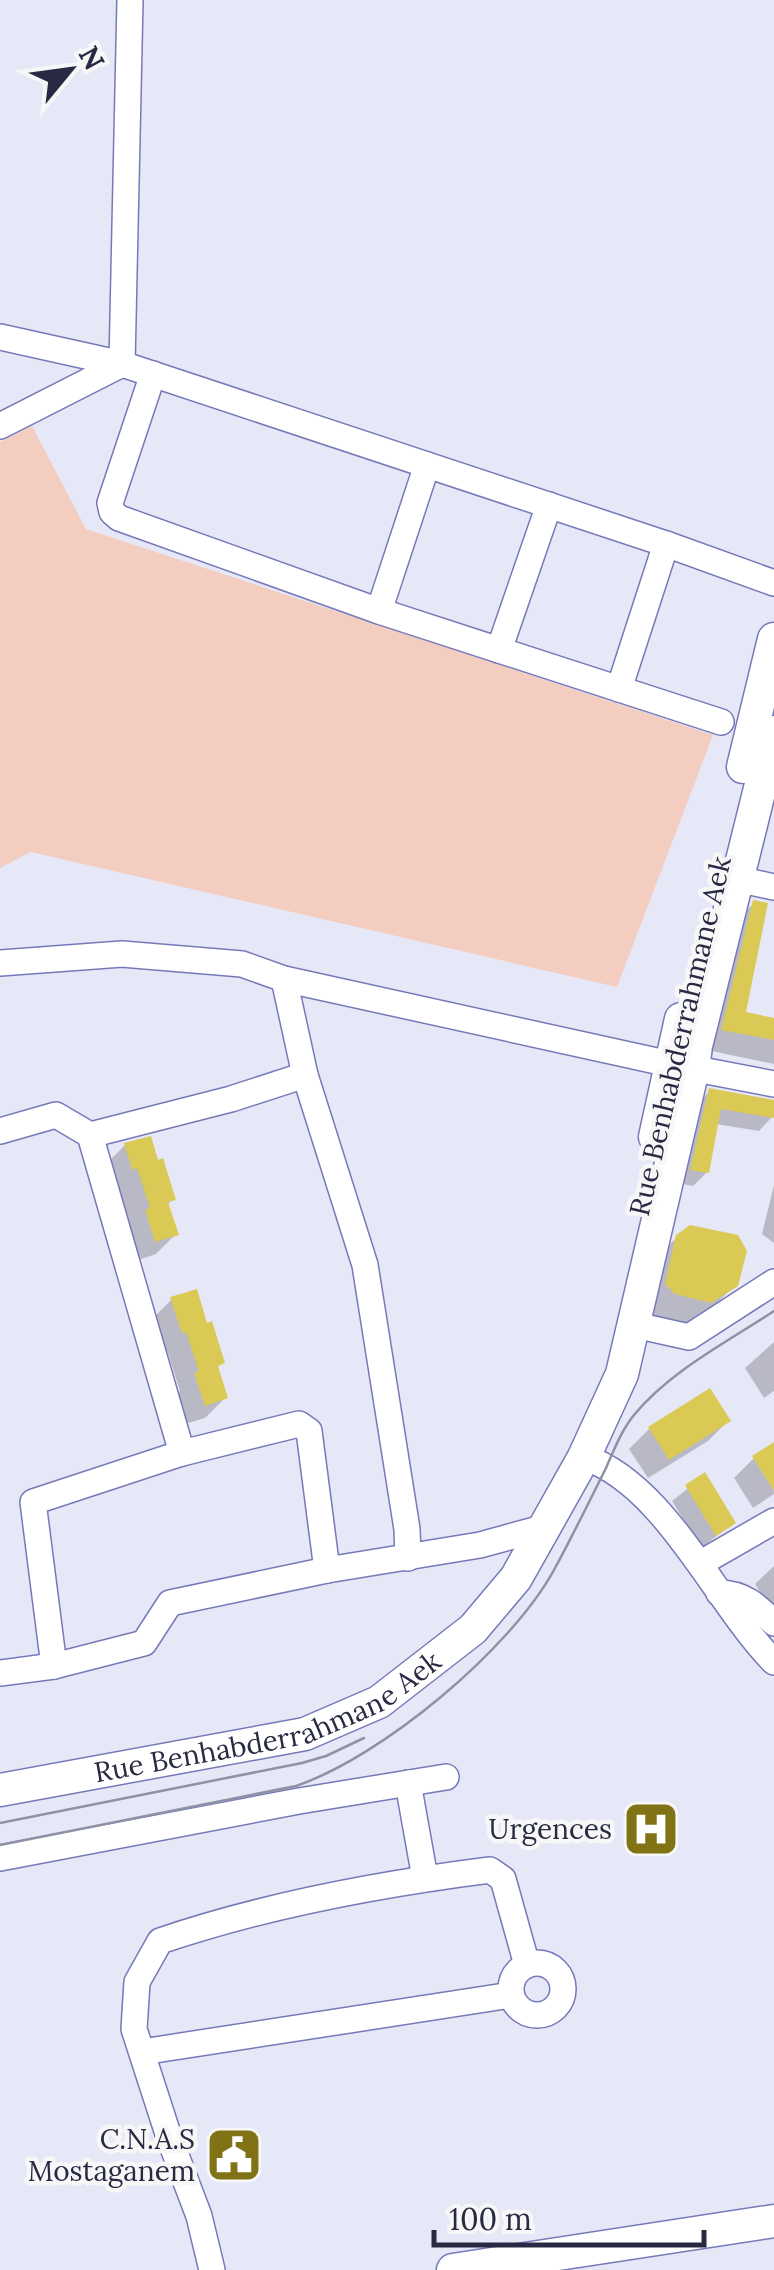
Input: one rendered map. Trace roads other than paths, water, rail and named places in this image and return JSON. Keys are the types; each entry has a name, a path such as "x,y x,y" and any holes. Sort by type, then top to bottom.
{"main road":[{"name":"Rue Benhabderrahmane Aek","path":"588,1446 682,1067 774,639"},
{"name":"Rue Benhabderrahmane Aek","path":"0,1790 283,1740 348,1717 390,1695 450,1650 494,1607 516,1578 588,1446 622,1374 635,1325 682,1067 696,1046 774,732"},
{"path":"453,2270 774,2222"}],"street":[{"path":"122,364 130,0"},
{"path":"0,337 122,364 666,544 774,584"},
{"path":"0,426 122,364"},
{"path":"153,374 110,503 119,518 379,610 721,722"},
{"path":"379,610 427,465"},
{"path":"499,650 549,505"},
{"path":"619,689 666,544"},
{"path":"737,878 774,887"},
{"path":"0,963 122,954 242,964 284,979 774,1084"},
{"path":"284,979 304,1076 365,1265 407,1530 408,1558"},
{"path":"90,1135 304,1076"},
{"path":"0,1130 56,1115 90,1135 182,1453"},
{"path":"635,1325 689,1337 774,1282"},
{"path":"54,1666 34,1502 182,1453 304,1425 309,1431 327,1570"},
{"path":"588,1446 638,1491 700,1564 758,1646 774,1662"},
{"path":"700,1564 774,1520"},
{"path":"0,1673 54,1666 144,1643 170,1603 327,1570 480,1546 542,1528"},
{"path":"480,1546 516,1578"},
{"path":"720,1593 751,1601 774,1622"},
{"path":"0,1858 446,1776"},
{"path":"408,1782 425,1878"},
{"path":"212,2270 199,2216 168,2137 134,2028 137,1982 160,1940 218,1921 425,1878 490,1870 502,1879 527,1965"},
{"path":"544,1964 558,1973 564,1989 559,2006 544,2015 527,2014 514,2003 511,1994 514,1976 527,1965 544,1964"},
{"path":"142,2052 511,1994"}],"tram line":[{"path":"0,1845 296,1786 367,1751 404,1726 476,1666 534,1601 554,1570 622,1434 648,1399 682,1371 774,1311"},
{"path":"0,1823 302,1763 364,1738"}],"place":[{"name":"Urgences","path":"651,1829"},
{"name":"C.N.A.S Mostaganem","path":"234,2155"}]}
